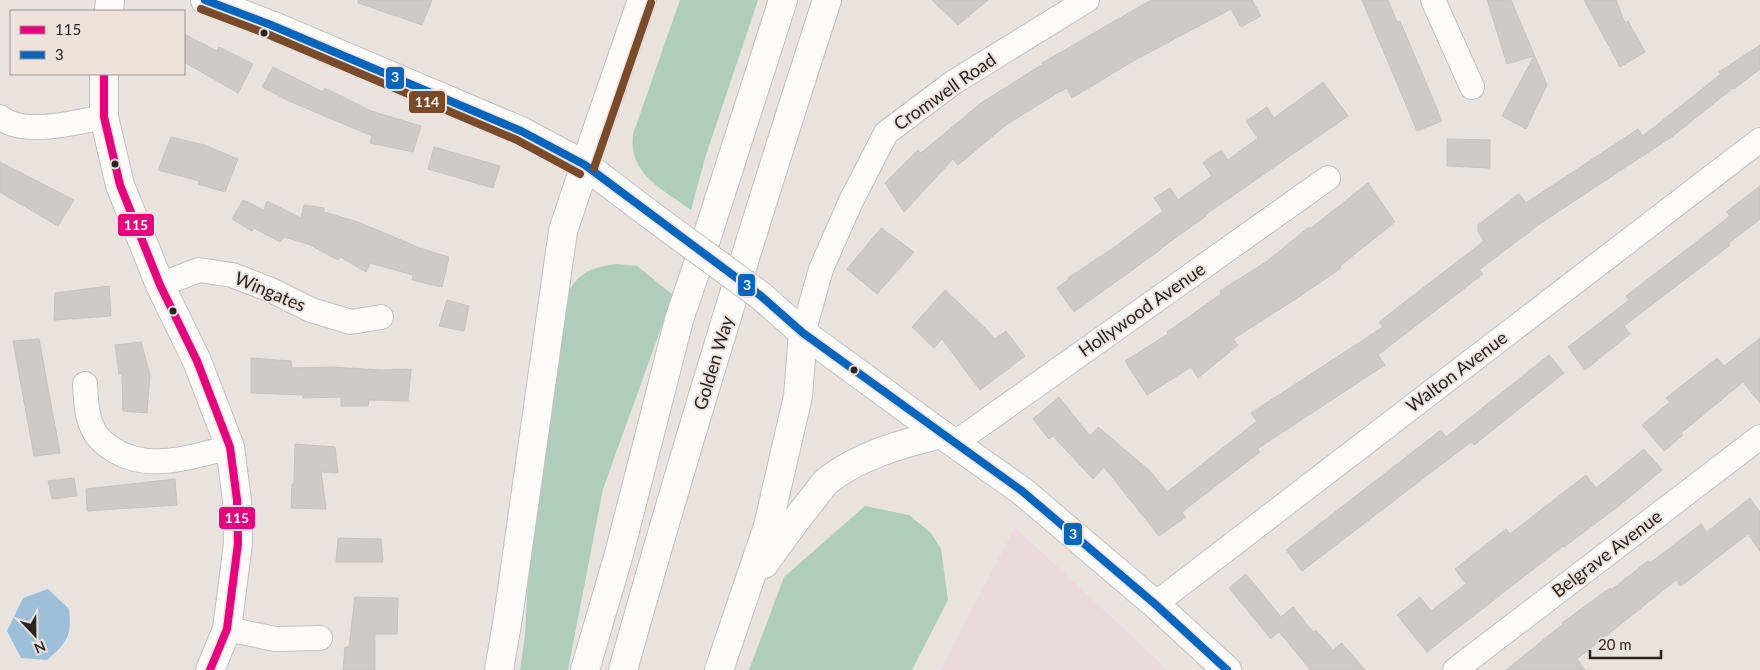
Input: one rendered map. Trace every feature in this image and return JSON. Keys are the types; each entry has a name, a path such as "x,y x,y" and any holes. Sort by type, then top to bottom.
{"main road":[{"path":"205,0 271,25 521,131 585,165 761,296 803,333 1022,491 1155,604 1227,670"},
{"path":"499,670 563,231 642,0"},
{"path":"586,670 619,554 678,320 704,246 783,0"},
{"name":"Golden Way","path":"623,670 740,275 827,0"},
{"path":"104,75 104,117 120,185 160,285 216,406 230,447 237,500 238,543 227,629 210,670"},
{"path":"719,670 768,526 798,396 803,333"},
{"path":"747,588 826,482 853,465 896,446 948,438"}],"street":[{"name":"Cromwell Road","path":"803,333 821,269 851,201 886,134 954,82 1087,0"},
{"path":"1433,0 1472,87"},
{"path":"0,117 6,122 28,127 52,126 104,117"},
{"name":"Walton Avenue","path":"1155,604 1760,140"},
{"name":"Hollywood Avenue","path":"948,438 1328,178"},
{"name":"Wingates","path":"160,285 199,270 232,275 270,290 310,310 351,322 381,317"},
{"path":"85,384 87,409 92,428 100,441 119,455 138,460 168,461 230,447"},
{"name":"Belgrave Avenue","path":"1455,670 1760,437"},
{"path":"227,629 275,639 320,638"}],"shaded area":[{"path":"1015,527 1168,670 940,670"}],"green space":[{"path":"680,0 758,0 705,158 691,210 650,180 636,160 633,148 633,134"},
{"path":"617,264 637,266 673,295 603,489 568,670 520,670 525,635 530,539 564,300 584,273"},
{"path":"865,506 909,515 931,533 941,549 948,600 912,670 749,670 784,577"}],"water":[{"path":"48,589 69,609 69,633 64,643 47,660 21,658 7,631 23,598"}],"building":[{"path":"358,0 432,0 422,25 358,3"},
{"path":"932,0 988,0 958,25"},
{"path":"1151,0 1252,0 1261,16 1241,27 1231,9 1135,60 1072,98 1067,88 1059,92 1006,125 958,165 953,159 904,212 885,183 918,150 921,153 981,103 1042,63"},
{"path":"1362,0 1388,0 1397,22 1400,21 1442,121 1417,131"},
{"path":"1487,0 1511,0 1547,85 1526,129 1502,116 1534,56 1507,64"},
{"path":"1584,0 1616,0 1625,23 1628,21 1645,52 1620,67"},
{"path":"185,35 217,51 219,47 253,64 238,93 185,63"},
{"path":"1760,45 1760,69 1673,136 1541,223 1479,270 1483,274 1378,355 1385,365 1257,449 1260,452 1182,512 1186,517 1159,536 1104,467 1093,479 1053,436 1049,439 1033,419 1059,397 1090,436 1098,427 1150,471 1167,492 1257,421 1251,413 1383,327 1379,322 1484,241 1478,232 1478,225 1519,194 1526,203 1638,129 1643,136 1721,74 1719,72"},
{"path":"273,67 323,92 325,88 371,111 421,126 413,152 370,143 372,136 289,101 262,87"},
{"path":"1323,82 1348,116 1205,215 1074,312 1057,288 1068,278 1116,246 1163,211 1154,198 1170,188 1178,200 1212,176 1203,163 1221,150 1228,160 1258,138 1246,121 1267,107 1274,118"},
{"path":"171,137 204,145 238,159 225,192 198,184 199,181 158,170"},
{"path":"1447,139 1490,140 1490,168 1447,166"},
{"path":"434,147 500,166 493,188 428,169"},
{"path":"0,162 74,200 58,226 0,192"},
{"path":"1368,183 1395,222 1340,266 1341,268 1233,339 1238,345 1198,378 1191,367 1147,395 1125,361 1168,334 1167,332 1221,294 1220,291 1266,262"},
{"path":"1760,186 1760,219 1729,243 1730,245 1624,326 1630,334 1585,370 1568,347 1629,300 1626,296 1730,216 1726,212"},
{"path":"243,200 264,210 267,201 301,218 304,205 324,208 324,212 358,222 420,248 449,257 442,287 412,280 413,275 370,263 366,272 340,257 338,260 308,244 284,237 280,242 254,228 252,231 232,219"},
{"path":"881,228 914,252 877,294 847,269"},
{"path":"109,286 111,316 54,320 55,293"},
{"path":"945,290 995,339 1006,331 1025,356 980,390 942,339 934,348 912,327"},
{"path":"447,300 469,306 464,331 439,326"},
{"path":"1760,338 1760,403 1743,382 1681,433 1683,435 1664,451 1642,425 1670,402 1666,398 1717,358 1724,366"},
{"path":"39,339 60,453 34,456 13,341"},
{"path":"141,342 150,375 147,413 123,411 122,374 119,374 115,345"},
{"path":"1549,355 1564,373 1474,445 1471,442 1302,571 1286,550 1441,430 1446,437"},
{"path":"251,358 291,361 292,368 411,369 408,401 369,400 368,406 341,406 341,397 303,398 303,395 251,393"},
{"path":"295,444 335,447 338,473 321,472 326,509 291,508"},
{"path":"1644,449 1662,470 1620,505 1563,546 1427,652 1397,615 1420,597 1431,611 1466,584 1455,569 1506,529 1510,534 1586,475 1596,488"},
{"path":"74,478 77,496 52,499 48,481"},
{"path":"175,479 177,505 87,511 86,489"},
{"path":"1750,498 1760,512 1760,551 1748,534 1681,586 1676,580 1577,659 1585,670 1506,670 1562,623 1610,588 1611,590 1648,561 1650,563 1701,524 1707,532"},
{"path":"338,538 381,539 383,562 336,562"},
{"path":"1246,574 1281,617 1293,607 1313,632 1316,630 1333,650 1342,643 1365,670 1309,670 1279,632 1271,639 1229,588"},
{"path":"355,597 398,598 397,634 375,634 375,670 343,670 345,647 349,647"}],"transit line":[{"name":"3","path":"205,0 271,25 521,131 585,165 761,296 803,333 1022,491 1155,604 1227,670"},
{"name":"114","path":"594,168 651,3"},
{"name":"114","path":"201,9 267,34 517,140 580,174"},
{"name":"115","path":"104,75 104,117 120,185 160,285 197,361 230,447 237,500 238,543 227,629 210,670"}]}
